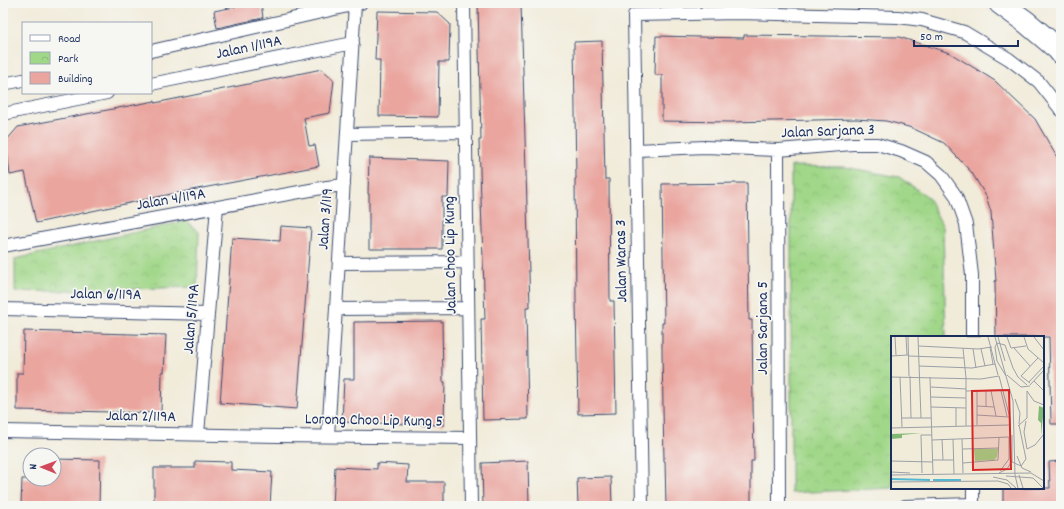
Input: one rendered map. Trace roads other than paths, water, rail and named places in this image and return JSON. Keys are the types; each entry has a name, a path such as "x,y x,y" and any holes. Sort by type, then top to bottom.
{"highway":[{"path":"1000,3 1026,22 1061,53"}],"street":[{"name":"Jalan Choo Lip Kung","path":"464,3 471,506"},
{"path":"152,51 358,4"},
{"name":"Jalan 3/119","path":"328,436 353,43 358,4"},
{"name":"Jalan Waras 3","path":"642,506 634,15 739,13 898,17 922,20 964,32 1009,59 1039,82 1061,110"},
{"name":"Jalan 1/119A","path":"152,84 353,43"},
{"path":"3,84 22,80"},
{"path":"3,114 102,94"},
{"path":"347,134 466,132"},
{"name":"Jalan Sarjana 3","path":"636,150 705,147 778,150 853,144 877,144 901,151 926,162 941,175 956,196 966,224 972,275 972,336"},
{"name":"Jalan Sarjana 5","path":"778,150 780,506"},
{"name":"Jalan 4/119A","path":"3,246 344,185"},
{"name":"Jalan 5/119A","path":"198,434 217,207"},
{"path":"339,263 467,262"},
{"path":"336,309 468,308"},
{"name":"Jalan 6/119A","path":"3,309 208,314"},
{"name":"Jalan 2/119A","path":"3,431 278,436"},
{"name":"Lorong Choo Lip Kung 5","path":"278,436 470,438"},
{"path":"905,506 973,505 973,489"}]}
